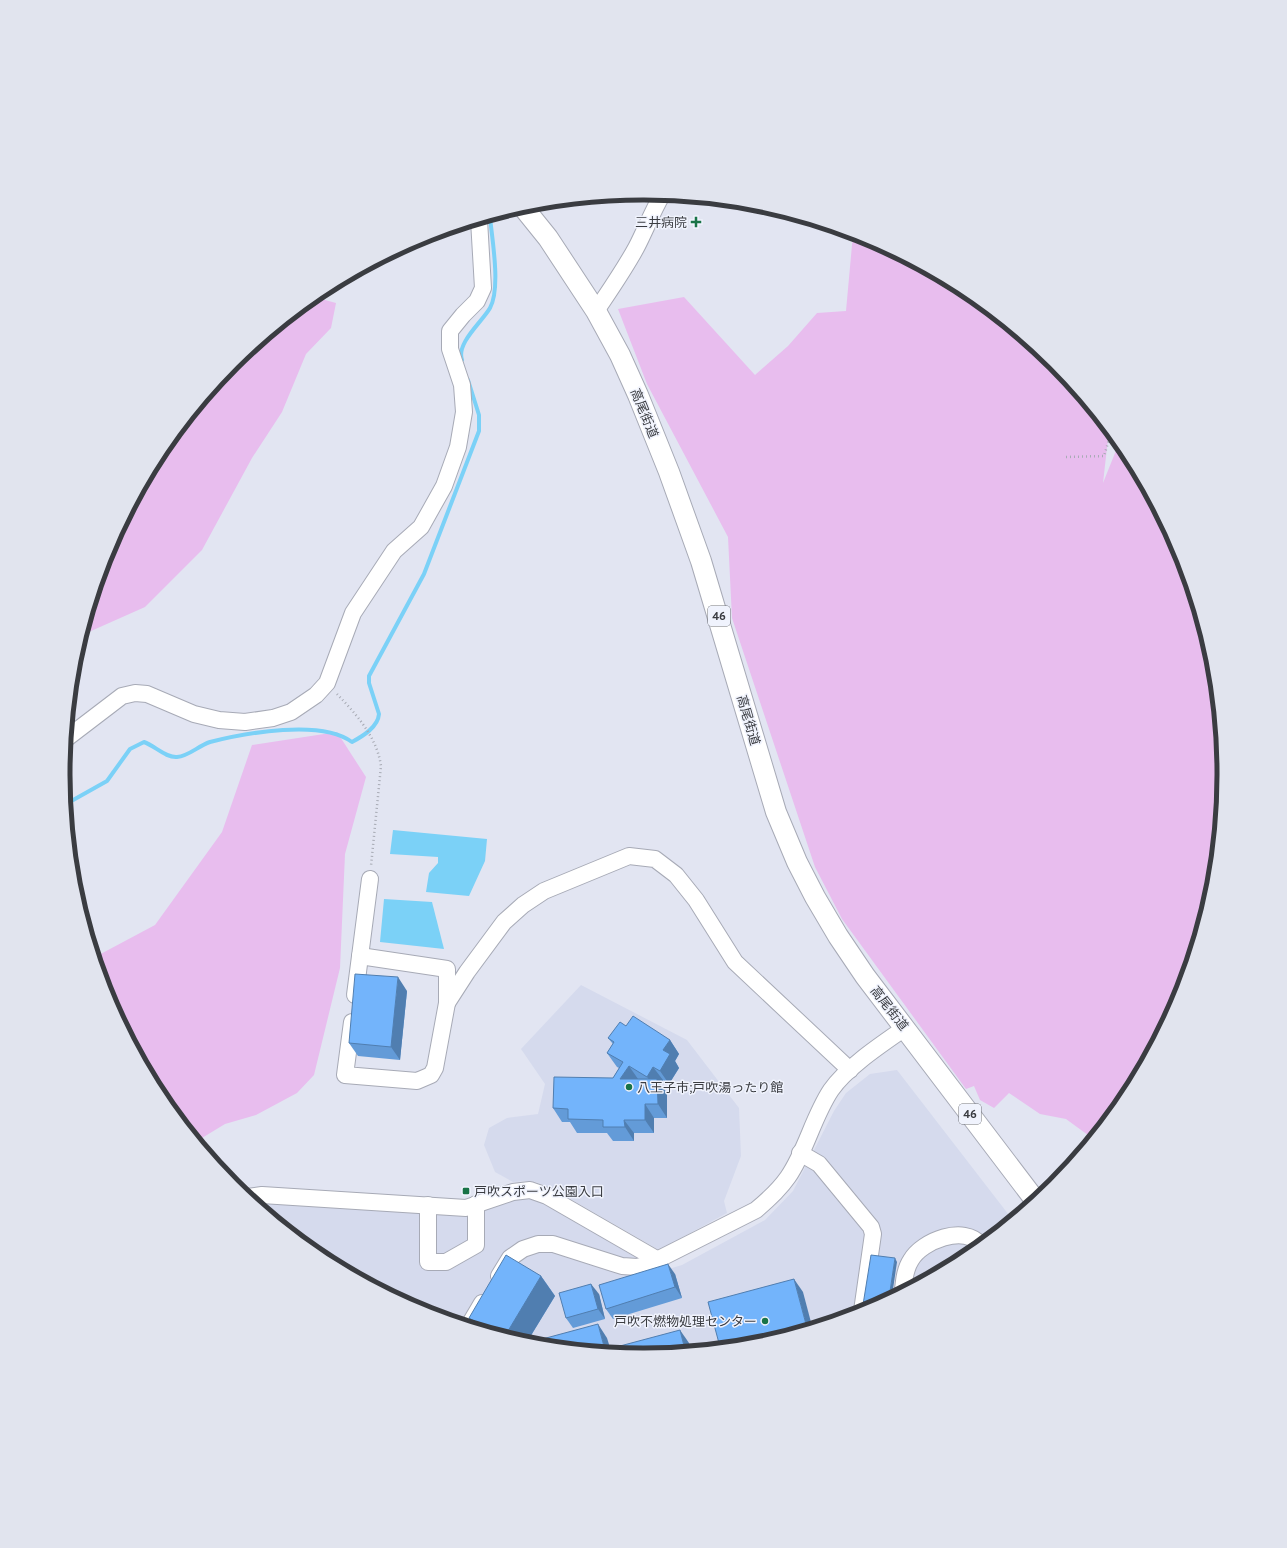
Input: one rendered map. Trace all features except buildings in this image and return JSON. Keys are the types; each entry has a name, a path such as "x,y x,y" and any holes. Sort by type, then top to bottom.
{"main road":[{"name":"高尾街道","path":"528,213 548,238 596,311 620,355 638,395 694,539 776,812 790,846 815,897 838,936 865,976 1032,1195"}],"street":[{"path":"596,311 637,247 659,201"},
{"path":"71,734 122,696 135,693 147,694 194,714 219,720 245,722 273,718 291,712 316,696 327,683 353,613 394,551 421,527 444,486 458,447 464,412 462,385 450,348 450,331 477,301 483,288 479,225"},
{"path":"447,1003 467,972 504,922 523,905 544,891 629,856 655,859 676,875 696,900 735,962 850,1070"},
{"path":"360,956 446,969 447,1003 435,1068 431,1075 417,1081 345,1075 360,956 370,879"},
{"path":"472,1321 510,1258 523,1249 538,1244 553,1244 622,1266 637,1267 658,1260 756,1210 770,1199 788,1176 819,1111 832,1089 850,1070 905,1028"},
{"path":"800,1153 819,1164 871,1227 873,1234 863,1304"},
{"path":"255,1196 262,1195 466,1208 513,1192 530,1190 547,1196 658,1260"},
{"path":"428,1206 428,1262 446,1262 476,1245 476,1204"},
{"path":"904,1284 910,1261 917,1252 929,1243 955,1234 968,1235 976,1241"}],"path":[{"path":"1066,457 1104,456 1109,440"},
{"path":"327,683 353,712 373,740 380,755 381,766 370,879"}],"shaded area":[{"path":"852,240 930,277 993,319 1049,368 1075,396 1108,439 1103,483 1116,450 1120,455 1158,520 1187,590 1206,662 1216,736 1216,812 1206,886 1187,958 1158,1028 1120,1093 1088,1135 1066,1119 1040,1114 1009,1093 994,1108 980,1100 974,1086 966,1089 842,919 815,867 732,618 728,537 647,384 618,309 684,297 755,375 788,346 817,313 846,311"},
{"path":"322,299 336,303 331,328 306,354 282,412 252,458 202,550 145,607 88,632 100,590 129,520 167,455 212,396 238,368 265,343 294,319"},
{"path":"337,732 366,777 345,854 340,968 314,1075 297,1093 256,1115 225,1124 201,1138 167,1093 147,1061 129,1028 99,955 155,925 222,832 252,745"},
{"path":"581,985 687,1040 739,1108 741,1156 724,1201 727,1213 659,1250 555,1190 536,1182 513,1182 495,1172 484,1145 489,1128 507,1118 538,1114 545,1084 521,1049"},
{"path":"897,1070 1009,1216 962,1251 930,1271 897,1288 863,1304 828,1317 792,1328 755,1336 718,1343 644,1348 569,1343 495,1328 424,1304 357,1271 294,1229 263,1203 468,1214 516,1197 540,1199 628,1253 662,1271 682,1265 765,1220 793,1191 834,1111 846,1093 870,1074"}],"water":[{"path":"393,830 487,839 485,861 469,896 426,892 429,873 438,863 438,857 390,854"},
{"path":"384,899 432,902 444,949 380,942"}],"waterway":[{"path":"462,360 461,353 466,340 490,308 493,299 495,288 495,263 490,221"},
{"path":"71,801 107,781 130,749 144,742 169,756 177,757 186,755 210,742 243,735 283,730 322,731 338,735 352,742 373,727 379,714 369,683 369,676 424,574 479,431 479,415 468,380"}],"place":[{"name":"三井病院","path":"696,222"},
{"name":"八王子市;戸吹湯ったり館","path":"629,1087"},
{"name":"戸吹スポーツ公園入口","path":"466,1191"},
{"name":"戸吹不燃物処理センター","path":"765,1321"}]}
